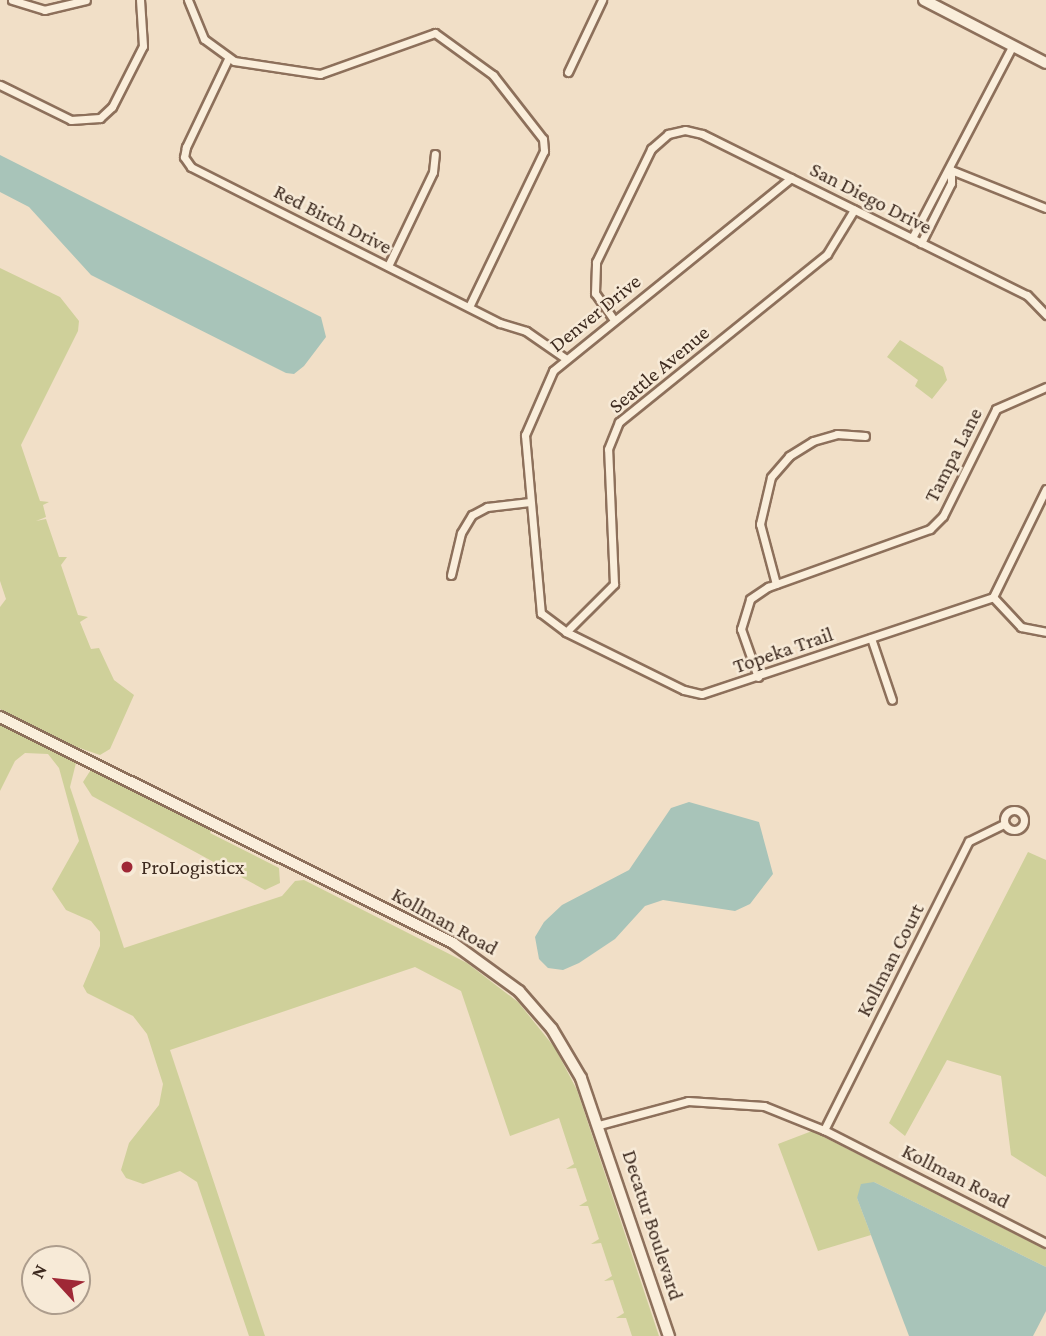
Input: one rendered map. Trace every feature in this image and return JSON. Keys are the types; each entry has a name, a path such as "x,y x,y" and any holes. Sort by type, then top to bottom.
{"street":[{"path":"12,0 44,10 86,0"},
{"path":"0,85 71,120 100,118 112,107 143,46 140,0"},
{"path":"188,0 204,39 228,58 317,74 440,34 493,75 544,144 469,307"},
{"path":"568,72 602,0"},
{"path":"924,0 1046,63"},
{"path":"921,243 951,183 951,170 1013,45"},
{"name":"Red Birch Drive","path":"228,58 186,147 188,164 469,307 526,331 565,358"},
{"name":"San Diego Drive","path":"614,320 595,293 594,266 651,149 671,133 699,133 1027,295 1046,315"},
{"path":"388,266 433,172 435,154"},
{"path":"951,170 1046,208"},
{"path":"912,238 943,176 951,170"},
{"name":"Denver Drive","path":"542,615 537,600 527,424 552,372 565,358 791,178"},
{"name":"Seattle Avenue","path":"566,632 608,593 616,576 608,449 619,422 827,254 854,210"},
{"name":"Tampa Lane","path":"758,677 741,619 750,599 776,584 930,529 943,516 996,409 1046,387"},
{"path":"776,584 760,524 771,477 806,444 836,434 866,436"},
{"path":"1046,489 993,597 1014,622 1034,632 1046,632"},
{"path":"451,575 463,529 472,515 487,507 530,502"},
{"name":"Topeka Trail","path":"542,615 566,632 691,693 710,693 993,597"},
{"path":"871,638 892,700"},
{"name":"Kollman Road","path":"0,717 485,962 532,1004 559,1039 581,1078 599,1125 651,1108 708,1100 764,1106 824,1130 1046,1243"},
{"name":"Kollman Court","path":"824,1130 969,841 1004,824"},
{"name":"Decatur Boulevard","path":"599,1125 669,1336"}],"green space":[{"path":"0,268 60,297 79,321 78,331 21,445 40,501 49,502 43,505 46,517 36,521 46,519 59,557 67,557 61,565 78,615 88,617 80,622 91,649 99,648 114,680 134,695 110,749 100,755 62,742 0,709 0,607 6,599 0,581"},
{"path":"900,340 943,367 947,380 932,399 915,386 918,380 887,357"},
{"path":"0,724 76,763 70,787 124,948 282,896 295,881 304,880 467,963 518,1002 555,1048 577,1090 659,1336 632,1336 626,1318 616,1318 624,1313 613,1280 604,1281 612,1276 601,1243 591,1244 599,1239 588,1206 579,1206 587,1201 576,1168 566,1169 574,1164 559,1118 510,1136 461,991 415,967 170,1050 265,1336 249,1336 197,1182 180,1171 143,1184 126,1178 121,1170 129,1143 159,1105 163,1084 147,1034 133,1016 87,993 83,986 100,946 100,932 91,921 66,910 52,889 79,841 59,768 48,754 25,753 15,761 0,791"},
{"path":"92,768 212,828 210,833 279,868 280,883 265,890 92,796 83,782"},
{"path":"1028,852 1046,860 1046,1177 1011,1155 1001,1076 947,1060 905,1136 889,1123"},
{"path":"812,1131 1046,1250 1046,1267 874,1182 857,1198 871,1235 818,1251 778,1144"}],"shaded area":[{"path":"0,155 321,317 326,337 304,366 294,374 286,373 91,275 29,207 0,192"},
{"path":"689,802 759,822 773,874 750,904 735,911 663,900 645,906 615,939 579,963 563,970 548,968 539,959 535,937 544,922 562,905 629,870 671,808"},
{"path":"874,1182 1046,1267 1046,1311 1033,1336 909,1336 857,1198 861,1184"}],"place":[{"name":"ProLogisticx","path":"127,867"}]}
